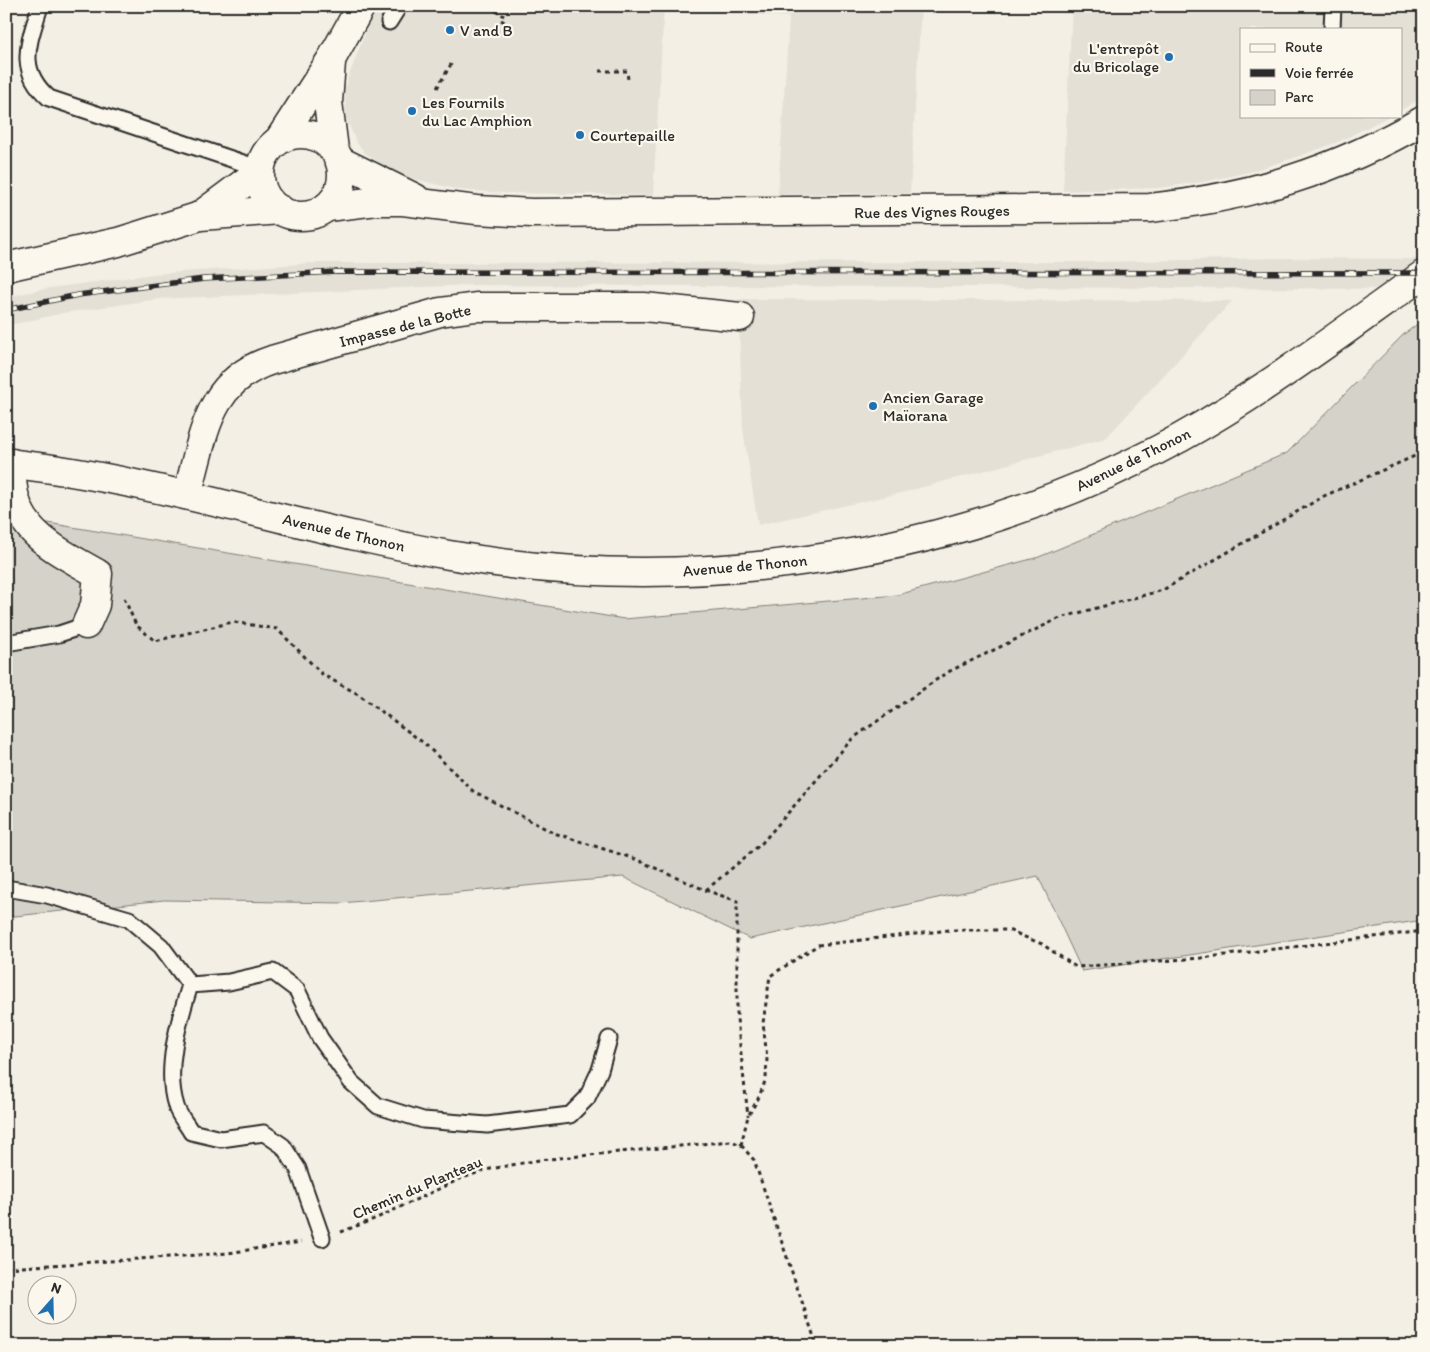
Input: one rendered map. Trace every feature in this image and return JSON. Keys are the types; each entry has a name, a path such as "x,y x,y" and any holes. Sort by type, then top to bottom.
{"street":[{"path":"332,58 328,102 342,175 340,190 327,207 304,216 288,214 269,201 265,194 260,170 266,152 279,140 332,58 361,6"},
{"name":"Rue des Vignes Rouges","path":"327,207 377,201 423,202 477,210 532,213 1150,208 1228,198 1303,178 1375,147 1424,120"},
{"path":"279,140 304,134 321,139 337,155"},
{"name":"Rue des Vignes Rouges","path":"337,155 423,202"},
{"path":"200,216 260,170"},
{"path":"6,267 118,242 200,216 281,210"},
{"name":"Avenue de Thonon","path":"9,463 119,480 187,494 389,544 512,565 583,571 699,572 823,558 945,531 1064,492 1121,467 1177,440 1231,408 1290,370 1413,281"},
{"name":"Impasse de la Botte","path":"187,494 209,416 218,398 238,376 253,366 440,312 476,306 644,307 740,317"},
{"path":"9,463 12,495 17,510 26,524 54,548 98,574 95,605 86,625"}],"lane":[{"path":"40,6 29,42 28,67 39,89 49,98 260,170"},
{"path":"389,22 399,6"},
{"path":"1332,28 1333,6"},
{"path":"6,643 59,634 86,625"},
{"path":"6,888 47,895 128,919 161,946 190,985"},
{"path":"190,985 229,982 273,972 297,990 320,1038 351,1082 378,1106 423,1120 487,1125 570,1115 587,1098 600,1070 609,1040"},
{"path":"190,985 179,1023 172,1065 176,1106 191,1132 221,1139 264,1133 283,1146 298,1168 322,1238"}],"path":[{"path":"488,6 504,16"},
{"path":"501,20 511,26"},
{"path":"437,88 453,61"},
{"path":"600,71 628,71 628,80"},
{"path":"705,890 762,843 852,739 946,673 1060,618 1163,590 1324,496 1424,452"},
{"path":"98,574 126,599 136,626 155,640 233,622 277,629 323,675 358,694 425,744 473,791 554,833 635,859 705,890 737,901 737,1019 748,1116"},
{"path":"817,1346 754,1160 741,1144 748,1116 758,1099 766,1079 767,1058 763,1023 770,976 818,945 950,930 1008,930 1042,944 1076,967 1201,958 1424,931"},
{"name":"Chemin du Planteau","path":"6,1268 228,1253 322,1238 377,1218 460,1179 512,1164 721,1141 741,1144"}],"shaded area":[{"path":"378,6 921,6 910,193 778,194 789,17 664,7 653,195 505,193 459,190 410,178 387,168 365,153 356,142 346,118 345,91 348,78 367,28"},
{"path":"1072,6 1424,6 1424,97 1402,109 1402,28 1240,28 1240,118 1386,118 1338,142 1249,172 1203,182 1157,188 1063,191"},
{"path":"1279,258 1424,259 1424,289 470,285 159,299 63,313 6,326 6,297 50,288 154,274 315,263 1095,262"},
{"path":"738,299 1232,301 1106,438 901,493 758,525 743,429"}],"green space":[{"path":"1424,319 1424,920 1082,971 1038,876 750,939 623,877 341,903 164,900 6,917 6,516 624,619 897,595 1039,557 1287,453 1403,335"}],"railway":[{"path":"6,310 78,295 204,279 336,272 1424,273"}],"place":[{"name":"V and B","path":"450,30"},
{"name":"L'entrepôt du Bricolage","path":"1169,57"},
{"name":"Les Fournils du Lac Amphion","path":"412,111"},
{"name":"Courtepaille","path":"580,135"},
{"name":"Ancien Garage Maïorana","path":"873,406"}]}
